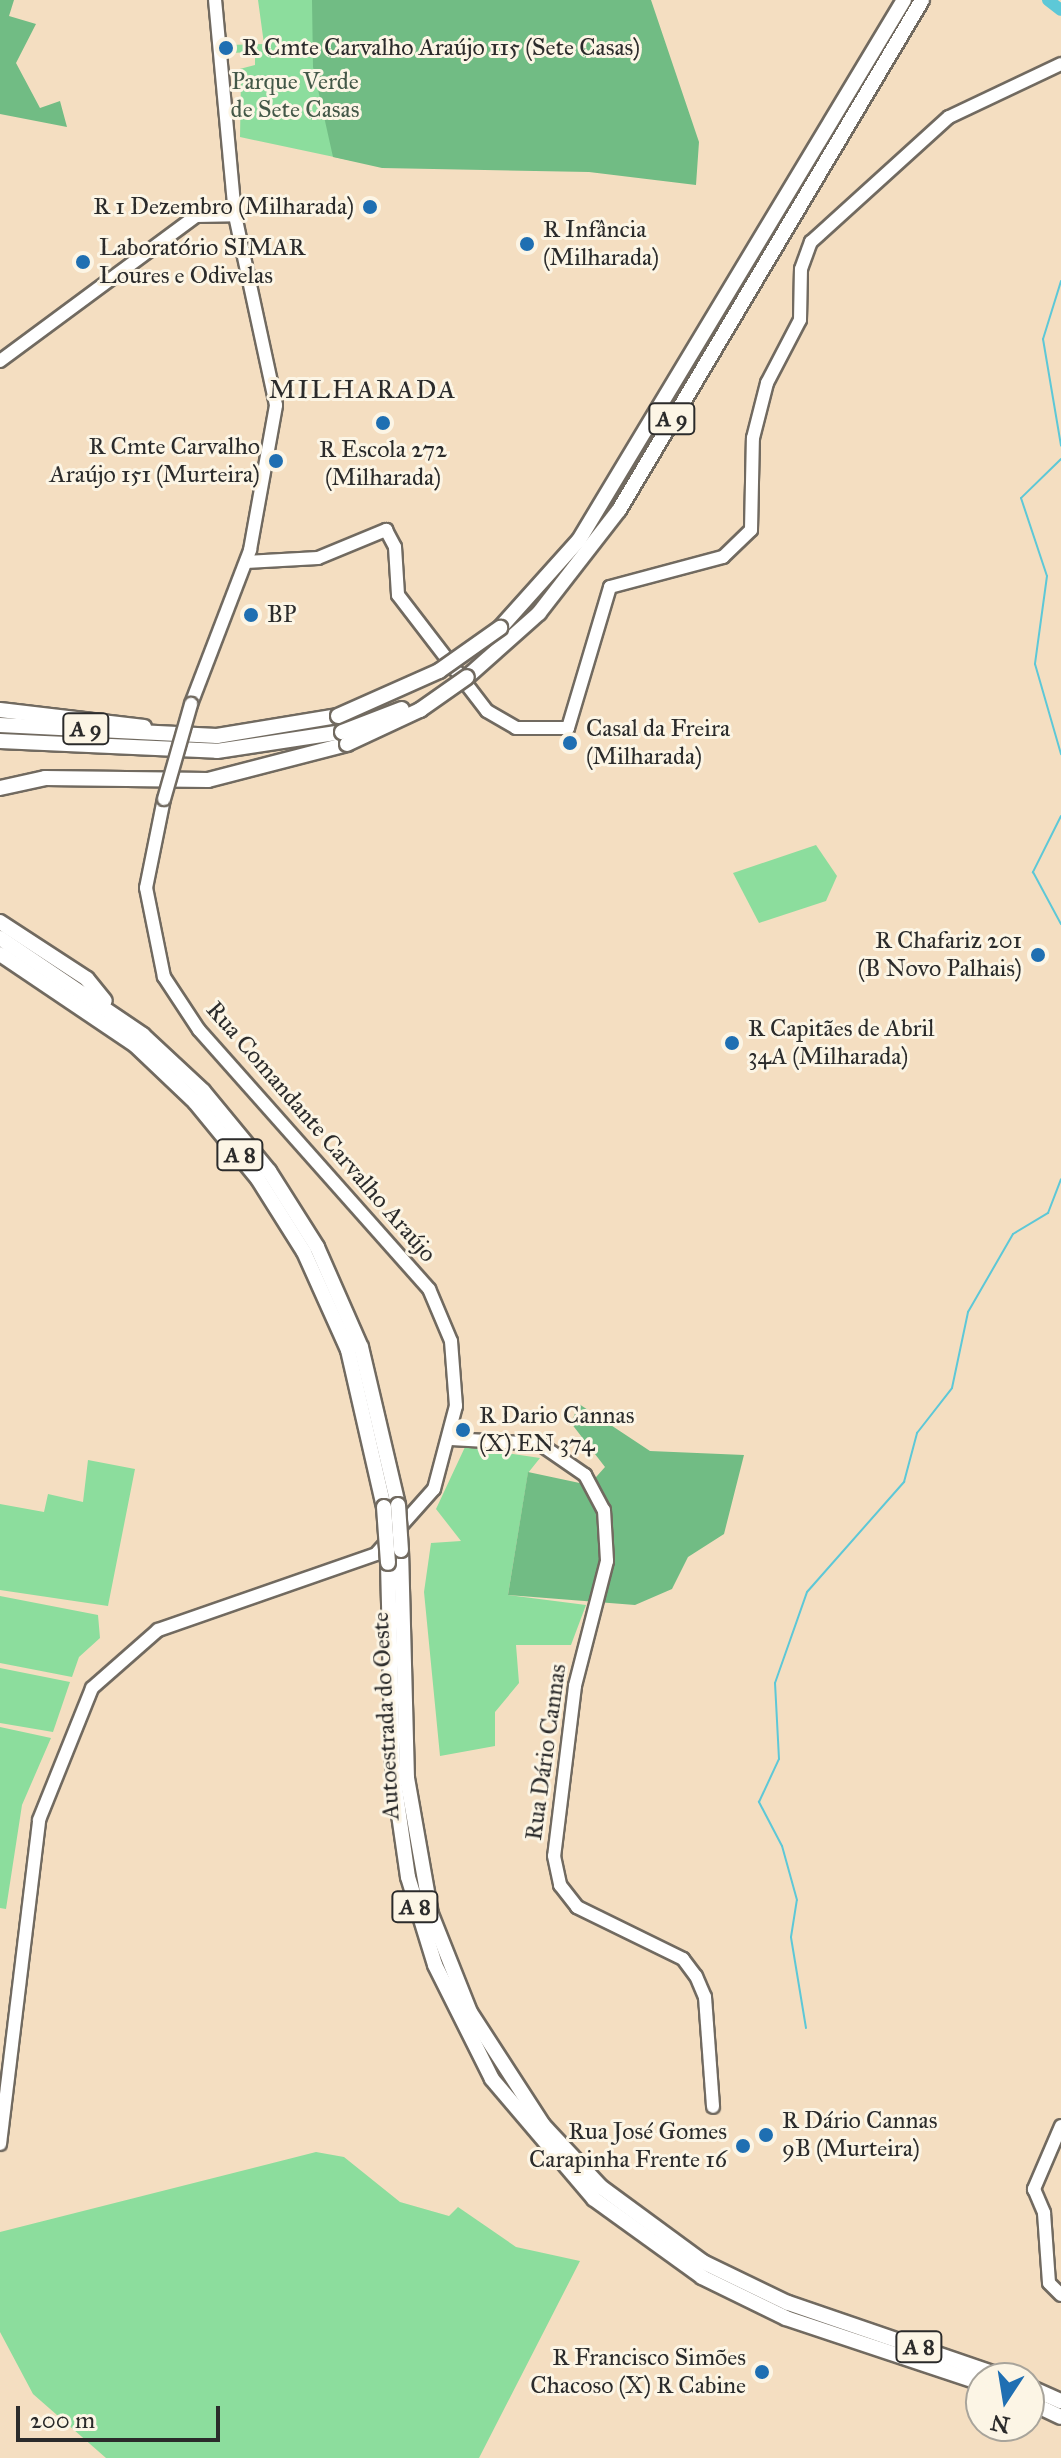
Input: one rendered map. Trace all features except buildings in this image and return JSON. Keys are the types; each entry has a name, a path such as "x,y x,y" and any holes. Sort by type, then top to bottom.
{"highway":[{"name":"A 9","path":"0,725 171,735 266,732 338,716 439,671 500,628 579,540 904,0"},
{"name":"A 9","path":"0,741 217,751 345,738 467,677 512,641 619,510 922,0"},
{"path":"0,710 118,719 171,735"},
{"path":"0,788 45,778 208,780 345,738"},
{"name":"Autoestrada do Oeste","path":"0,926 87,979 116,1013 235,1127 317,1247 376,1391 391,1506 388,1563 393,1773 418,1917 455,2014 492,2079 598,2193 702,2277 833,2334 965,2378"},
{"name":"Autoestrada do Oeste","path":"0,954 43,980 165,1072 266,1191 304,1252 348,1350 401,1550 407,1778 431,1914 488,2046 543,2125 598,2193 703,2262 831,2319 965,2364"},
{"path":"0,964 43,980"}],"street":[{"name":"Rua Comandante Carvalho Araújo","path":"0,2144 39,1820 92,1688 158,1630 376,1554 418,1514 451,1439 457,1374 429,1289 199,1030 164,977 146,888 164,799 191,704 246,562 276,405 235,215 215,0"},
{"path":"246,562 318,558 386,530 395,547 398,595 487,711 516,728 568,728 610,587 723,557 751,530 753,438 767,383 800,320 801,269 811,242 949,117 1061,64"},
{"path":"0,361 196,216 235,215"},
{"name":"Rua Dário Cannas","path":"451,1439 517,1439 551,1449 585,1475 604,1510 607,1561 572,1698 554,1856 560,1885 577,1907 683,1959 696,1976 705,1997 713,2107"},
{"path":"1061,2126 1034,2189 1044,2213 1049,2283 1061,2295"}],"green space":[{"path":"0,0 14,0 9,16 36,24 16,63 40,108 60,101 67,127 0,114"},
{"name":"Parque Verde de Sete Casas","path":"258,0 328,0 353,161 240,137 241,76 228,72 255,65 255,52 229,53 228,45 264,44"},
{"path":"312,0 651,0 699,142 696,185 589,172 382,168 333,157 313,67"},
{"path":"816,845 837,876 826,901 759,923 733,873"},
{"path":"579,1404 650,1451 744,1455 724,1534 688,1557 672,1589 635,1605 508,1595 528,1472 589,1485 605,1467 571,1423"},
{"path":"465,1447 540,1458 528,1473 508,1595 586,1605 571,1645 516,1645 519,1683 495,1712 495,1746 440,1756 424,1592 431,1543 461,1541 436,1509"},
{"path":"88,1460 135,1469 108,1606 0,1590 0,1504 44,1512 48,1494 83,1502"},
{"path":"0,1596 98,1615 100,1638 79,1657 72,1677 0,1663"},
{"path":"0,1668 70,1682 53,1732 0,1723"},
{"path":"0,1727 51,1738 22,1805 6,1909 0,1908"},
{"path":"316,2152 344,2157 400,2202 449,2216 458,2207 516,2247 580,2261 479,2458 106,2458 33,2394 0,2332 0,2232"}],"waterway":[{"path":"1048,0 1061,10"},
{"path":"1061,281 1043,339 1061,445"},
{"path":"1061,459 1021,498 1047,576 1035,664 1061,754"},
{"path":"1061,816 1033,872 1061,924"},
{"path":"806,2028 791,1937 797,1900 782,1846 759,1802 779,1759 775,1683 807,1592 904,1482 917,1433 952,1388 968,1312 1013,1234 1048,1213 1061,1179"}],"place":[{"name":"R Cmte Carvalho Araújo 115 (Sete Casas)","path":"226,48"},
{"name":"R 1 Dezembro (Milharada)","path":"370,207"},
{"name":"R Infância (Milharada)","path":"527,244"},
{"name":"Laboratório SIMAR Loures e Odivelas","path":"83,262"},
{"name":"R Escola 272 (Milharada)","path":"383,423"},
{"name":"R Cmte Carvalho Araújo 151 (Murteira)","path":"276,461"},
{"name":"BP","path":"251,615"},
{"name":"Casal da Freira (Milharada)","path":"570,743"},
{"name":"R Chafariz 201 (B Novo Palhais)","path":"1038,955"},
{"name":"R Capitães de Abril 34A (Milharada)","path":"732,1043"},
{"name":"R Dario Cannas (X) EN 374","path":"463,1430"},
{"name":"R Dário Cannas 9B (Murteira)","path":"766,2135"},
{"name":"Rua José Gomes Carapinha Frente 16","path":"743,2146"},
{"name":"R Francisco Simões Chacoso (X) R Cabine","path":"762,2372"}],"district":[{"name":"MILHARADA","path":"363,390"}]}
